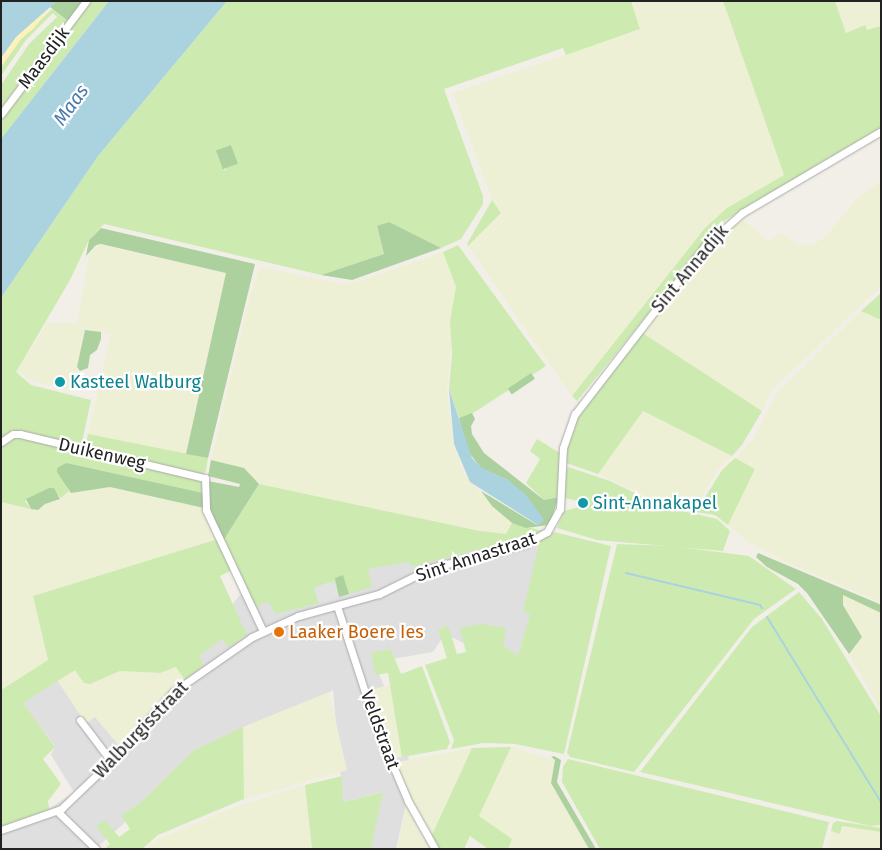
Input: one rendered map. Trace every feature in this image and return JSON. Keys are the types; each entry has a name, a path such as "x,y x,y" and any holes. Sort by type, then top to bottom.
{"street":[{"name":"Maasdijk","path":"1,114 86,1"},
{"name":"Sint Annadijk","path":"562,464 566,435 580,406 718,232 742,213 881,131"},
{"name":"Duikenweg","path":"1,442 10,436 20,434 206,478 206,510 263,631"},
{"name":"Sint Annastraat","path":"337,606 379,594 431,568 538,539 552,528 560,509 562,464"},
{"name":"Walburgisstraat","path":"58,812 111,761 173,692 224,654 263,631 298,616 337,606"},
{"name":"Veldstraat","path":"337,606 380,734 408,801 435,849"},
{"path":"80,720 111,761"},
{"path":"1,830 58,812 96,849"}],"shaded area":[{"path":"362,512 550,531 527,605 533,624 521,671 445,634 433,652 374,662 409,746 406,804 396,849 370,849 382,792 343,802 333,690 180,774 95,849 1,849 1,832 33,820 74,792 51,755 55,746 22,703 74,668 128,738 239,596"},
{"path":"334,581 339,597 319,603 314,587"}],"green space":[{"path":"57,1 82,1 68,21 50,7"},
{"path":"90,1 109,1 1,139 1,119"},
{"path":"227,1 631,1 640,29 566,55 563,48 444,89 483,196 483,204 461,239 441,248 388,222 377,227 384,254 321,275 104,224 89,240 70,280 16,372 31,385 91,400 81,447 31,433 16,431 1,440 1,298 98,156","holes":["232,145 225,171 217,154 220,149"]},
{"path":"631,1 723,1 784,175 727,208 705,228 572,396 468,246 502,213 492,200 453,93 640,29"},
{"path":"723,1 835,1 846,33 865,25 867,30 881,26 881,128 724,221 577,401 572,396 705,228 727,208 784,175"},
{"path":"835,1 881,1 881,26 867,30 865,25 846,33"},
{"path":"52,9 68,21 1,108 1,85 29,44 57,17 53,13 26,40 1,76 1,67 21,39"},
{"path":"231,145 238,164 223,169 216,150"},
{"path":"881,181 881,286 771,391 762,411 641,332 720,233 741,218 770,242 779,232 800,245 814,244 826,236 856,199"},
{"path":"492,200 501,213 468,246 467,244"},
{"path":"389,222 441,248 352,280 321,275 384,254 377,226"},
{"path":"101,228 255,264 208,458 186,454 226,273 101,244 96,245 86,256 89,240"},
{"path":"97,244 226,273 186,454 88,434 111,334 85,330 72,391 33,381 16,372 47,323 77,323 89,256"},
{"path":"458,245 546,366 470,415 459,418 449,389 452,354 450,321 456,287 443,252"},
{"path":"443,252 456,287 447,392 454,444 464,473 492,506 512,523 506,534 479,531 259,484 244,468 211,460 250,295 260,267 335,283 351,284"},
{"path":"881,293 881,320 861,311"},
{"path":"861,311 881,320 881,602 786,562 746,541 728,525 755,469 735,458 753,439 776,394"},
{"path":"85,330 101,332 101,339 97,350 90,355 88,368 80,371 77,367"},
{"path":"641,332 762,411 742,445 732,456 643,411 598,474 566,463 566,448 577,415"},
{"path":"531,373 535,379 512,394 508,389"},
{"path":"642,411 732,456 719,468 699,502 687,511 659,502 598,474"},
{"path":"472,413 475,419 471,426 472,434 484,453 544,500 559,497 549,525 526,528 512,523 492,506 481,491 537,525 508,480 481,468 467,450 459,418"},
{"path":"88,434 208,458 206,471 203,474 85,448"},
{"path":"16,436 197,478 204,482 203,493 57,467 69,491 61,498 52,488 25,501 31,509 1,502 1,447"},
{"path":"537,439 560,453 559,497 544,500 526,483 540,459 530,451"},
{"path":"735,458 755,469 728,525 715,515 696,512 722,470"},
{"path":"211,460 244,468 259,484 223,541 207,501 208,481 239,487 240,484 208,476"},
{"path":"66,463 203,493 204,508 110,487 71,493 57,472 57,468"},
{"path":"568,467 610,481 661,506 717,519 730,531 723,551 597,540 557,528 564,511 589,504 587,499 578,501 565,498 564,469"},
{"path":"259,484 479,531 506,534 512,523 543,531 521,542 485,551 479,549 412,567 409,562 368,569 372,587 349,594 343,576 337,577 339,597 334,581 315,588 319,603 275,614 268,601 254,608 223,541"},
{"path":"110,487 204,508 218,539 33,596 48,660 1,690 1,502 38,510 45,504 58,501 69,491"},
{"path":"49,488 54,488 60,499 45,504 38,510 31,509 26,499"},
{"path":"554,532 611,546 564,754 515,744 483,743 451,749 454,740 425,665 447,658 438,630 448,625 457,654 466,652 460,628 481,624 506,628 503,645 518,656 530,614 523,611 540,540"},
{"path":"218,539 232,570 220,576 247,635 229,647 222,639 199,656 204,665 185,680 176,667 160,673 120,671 90,684 84,683 75,670 23,703 55,747 43,759 61,784 48,801 50,813 1,828 1,690 48,660 33,596"},
{"path":"617,544 672,546 749,556 796,589 754,619 634,772 570,757 567,753"},
{"path":"758,553 877,603 881,605 881,613 843,595 843,605 862,637 849,654 807,593 798,584 767,567 756,557"},
{"path":"343,575 349,594 339,597 335,578"},
{"path":"799,592 822,619 881,716 881,825 870,826 640,772 752,627"},
{"path":"843,594 881,613 881,711 849,654 862,637 843,605"},
{"path":"391,649 401,674 422,666 450,742 447,749 402,757 388,673 376,675 371,653"},
{"path":"176,666 185,680 145,717 120,747 95,717 86,724 57,680 75,670 84,683 90,684 120,671 160,673"},
{"path":"390,685 402,757 391,759 366,691"},
{"path":"329,692 347,770 244,799 243,727"},
{"path":"243,727 244,799 158,835 142,849 105,849 110,844 96,826 105,820 119,837 130,829 121,815 139,804 193,751"},
{"path":"511,747 555,760 551,783 589,849 508,849 512,839 479,816"},
{"path":"511,747 479,816 512,839 508,849 488,849 470,836 464,849 438,849 431,837 472,748"},
{"path":"472,748 431,837 393,763"},
{"path":"554,756 561,760 557,782 596,849 589,849 551,783 555,760 551,757"},
{"path":"568,759 829,822 822,849 600,849 562,782 563,767"},
{"path":"342,776 343,802 383,792 371,849 312,849 305,785"},
{"path":"305,785 312,849 146,849 159,839 232,808"},
{"path":"406,804 417,826 431,849 397,849"},
{"path":"837,821 881,828 881,832 842,826 840,834 831,831 833,823"},
{"path":"841,826 881,832 881,849 827,849 831,831 840,834"}],"sand":[{"path":"50,7 34,28 21,39 1,67 1,58 16,37"}],"water":[{"path":"1,1 57,1 16,37 1,58"},
{"name":"Maas","path":"109,1 227,1 98,156 1,298 1,139"},
{"path":"449,389 472,458 482,468 508,480 527,496 544,520 538,525 470,482 454,444"}],"waterway":[{"path":"626,573 760,605 762,608"},
{"path":"767,617 881,802"}],"place":[{"name":"Kasteel Walburg","path":"60,382"},
{"name":"Sint-Annakapel","path":"583,503"},
{"name":"Laaker Boere Ies","path":"279,632"}]}
